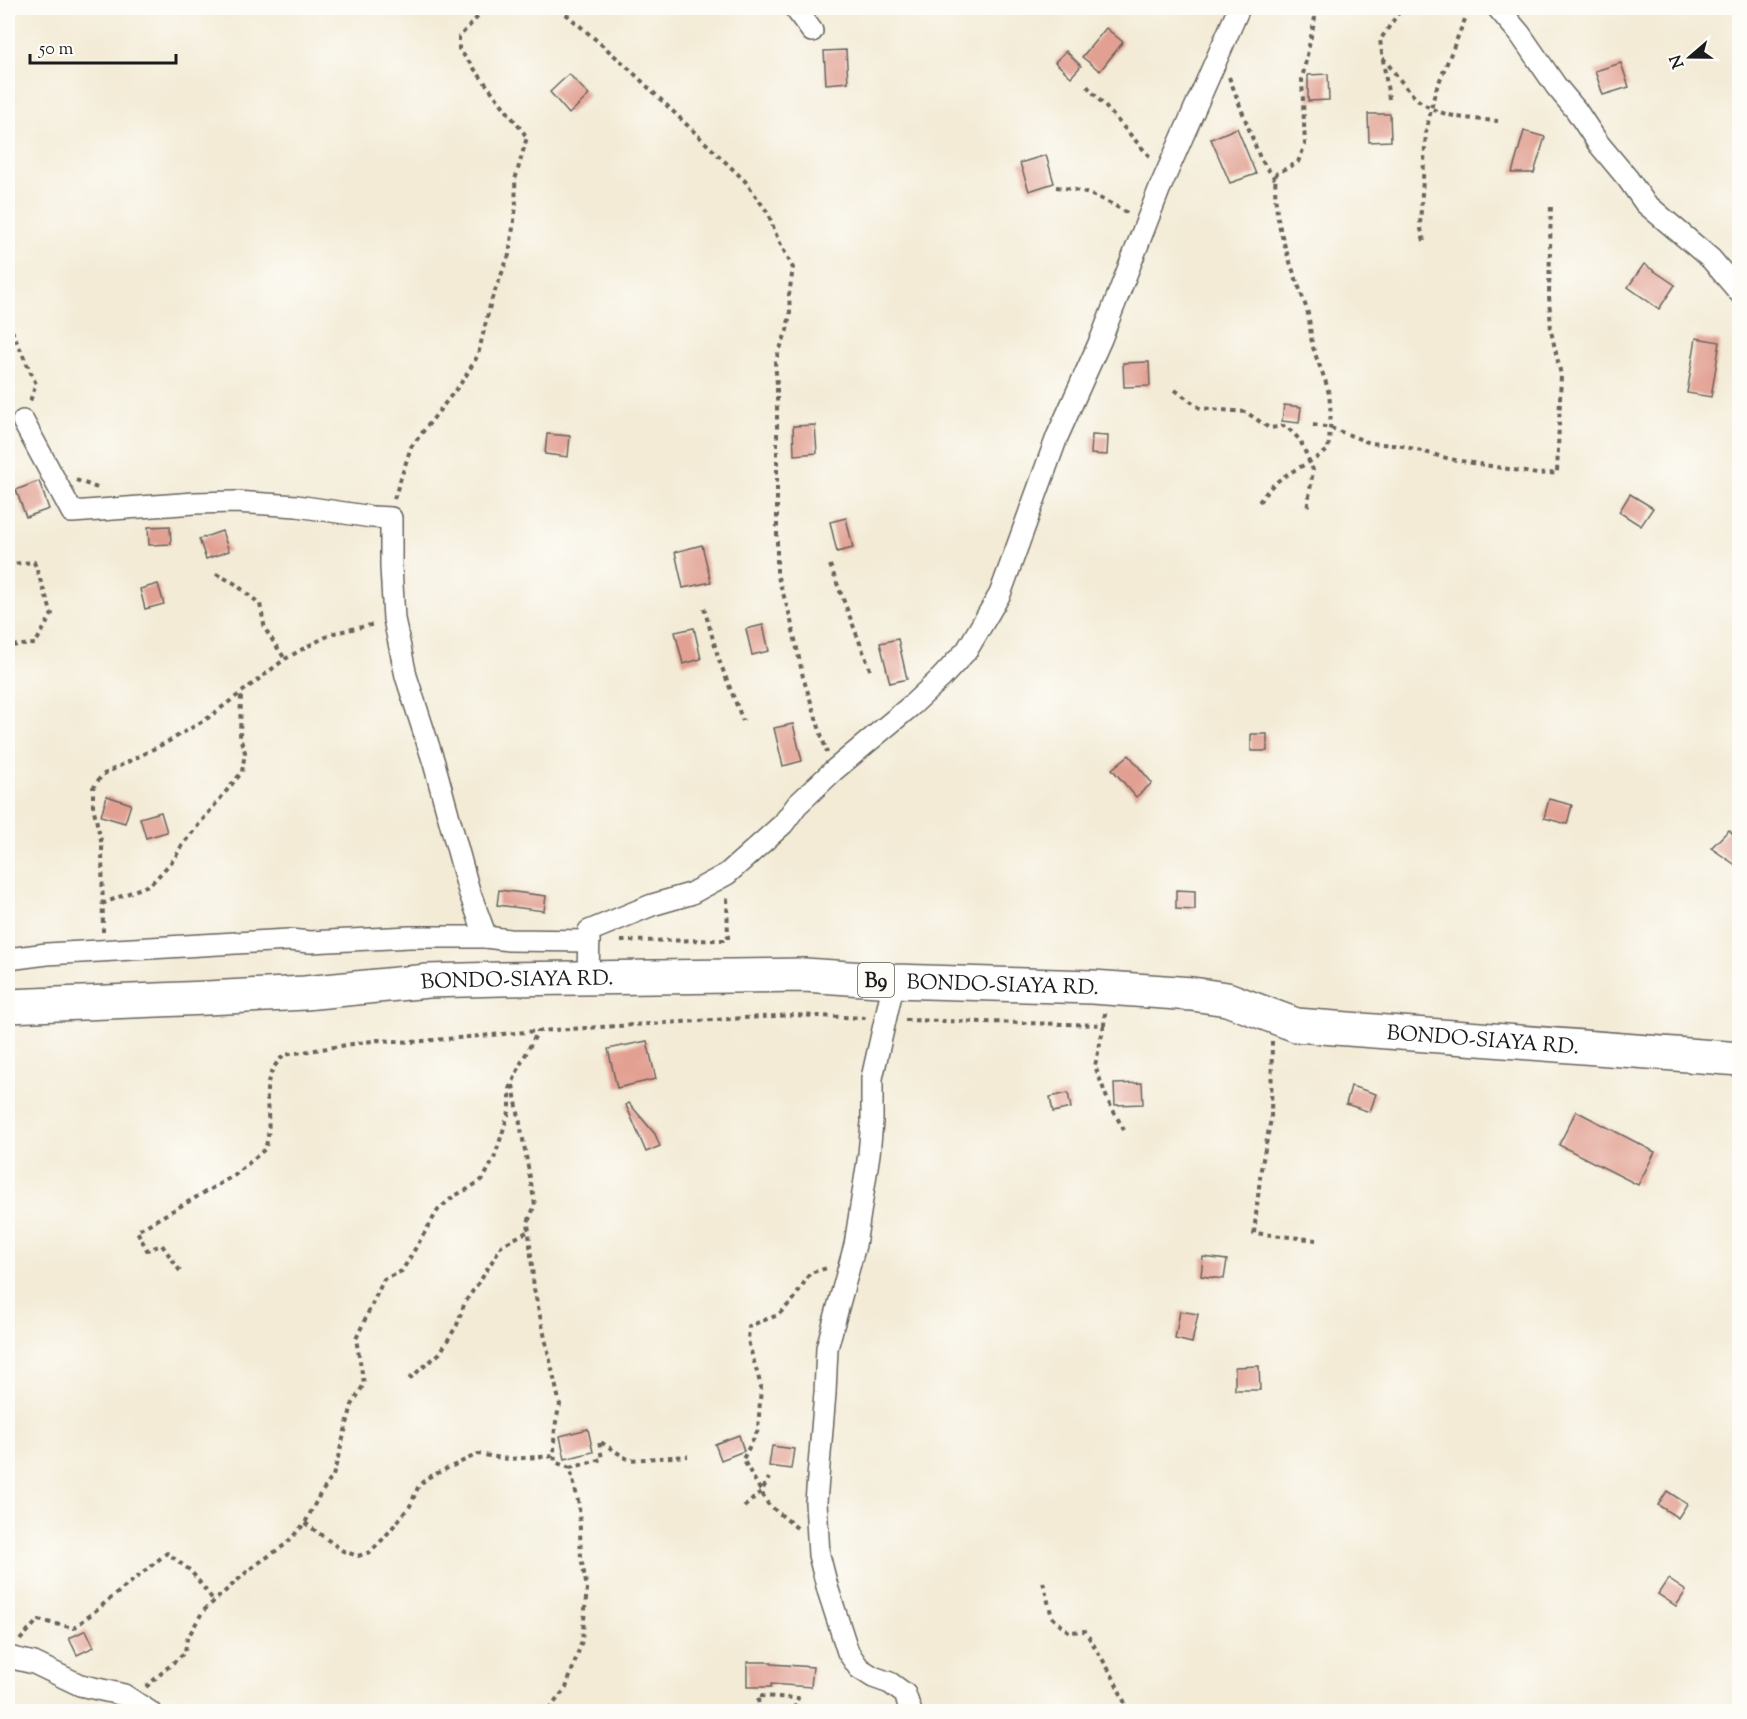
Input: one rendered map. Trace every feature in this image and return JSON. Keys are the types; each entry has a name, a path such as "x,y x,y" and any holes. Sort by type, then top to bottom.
{"highway":[{"name":"BONDO-SIAYA RD.","path":"8,1006 295,993 428,981 804,975 894,981 1107,988 1192,994 1227,999 1296,1025 1740,1059"}],"street":[{"path":"795,8 812,31"},
{"path":"588,977 589,931 644,908 690,894 727,874 783,824 797,805 833,771 912,705 967,650 1000,594 1057,437 1101,339 1166,174 1239,8"},
{"path":"1498,8 1520,34 1644,203 1711,260 1740,293"},
{"path":"23,421 72,512 235,502 297,506 391,518 394,619 406,676 434,763 469,891 486,937"},
{"path":"8,959 47,954 289,940 310,942 372,938 486,937 509,940 589,941"},
{"path":"894,981 872,1078 870,1144 855,1245 827,1348 816,1502 819,1546 828,1590 848,1652 859,1668 873,1677 890,1683 905,1695 911,1712"},
{"path":"13,1650 80,1685 124,1695 142,1706"}],"path":[{"path":"391,518 395,496 404,475 411,447 464,379 478,355 491,301 509,255 516,207 515,180 527,137 459,49 459,37 486,8"},
{"path":"558,8 624,64 745,181 768,213 793,268 787,330 775,362 777,574 790,616 803,677 833,771"},
{"path":"1260,502 1271,487 1328,450 1329,395 1312,345 1307,309 1296,284 1276,213 1274,188 1276,174 1298,162 1305,145 1302,79 1317,8"},
{"path":"1389,99 1380,40 1402,8"},
{"path":"1424,242 1420,225 1421,181 1431,107 1435,92 1472,8"},
{"path":"1218,53 1236,93 1260,158 1276,179"},
{"path":"1383,58 1417,99 1431,107 1458,118 1498,121"},
{"path":"1087,86 1166,174"},
{"path":"1056,187 1079,189 1106,200 1145,224"},
{"path":"1313,425 1330,428 1370,443 1403,446 1450,459 1537,474 1557,472 1561,375 1551,332 1549,295 1551,203"},
{"path":"8,322 36,384 23,421"},
{"path":"1175,390 1200,408 1246,412 1269,428 1286,426 1300,440 1312,470 1307,510"},
{"path":"48,469 103,490 123,510"},
{"path":"8,561 11,564 34,562 52,614 35,644 8,646"},
{"path":"830,565 871,672"},
{"path":"216,574 234,583 260,604 265,629 285,659"},
{"path":"704,608 719,660 743,721"},
{"path":"104,951 102,845 93,806 93,788 102,775 171,740 208,718 285,659 334,633 394,619"},
{"path":"102,904 151,884 175,858 182,845 242,772 245,752 240,738 240,694"},
{"path":"589,941 728,940 727,874"},
{"path":"1107,988 1104,1025 1095,1066 1107,1101 1125,1132"},
{"path":"180,1271 162,1245 147,1250 137,1231 235,1174 265,1149 269,1125 266,1084 274,1065 284,1055 378,1040 411,1042 538,1031 793,1015 1104,1025"},
{"path":"1272,1016 1271,1119 1261,1170 1254,1233 1316,1240"},
{"path":"142,1706 151,1681 185,1652 187,1639 203,1611 250,1569 286,1544 305,1523 333,1476 352,1405 364,1384 356,1339 367,1315 384,1279 402,1271 438,1210 454,1196 483,1179 494,1159 510,1109 510,1089 538,1031"},
{"path":"513,1084 534,1204 528,1222 534,1289 560,1405 553,1439 555,1462 570,1468 602,1458 599,1441 629,1460 688,1456"},
{"path":"409,1379 440,1353 457,1325 465,1302 501,1245 528,1231"},
{"path":"819,1546 768,1504 743,1459 758,1430 761,1386 748,1341 749,1326 778,1315 794,1299 810,1273 827,1268"},
{"path":"305,1523 343,1551 358,1556 370,1552 384,1538 410,1506 419,1485 429,1477 478,1454 508,1459 555,1456"},
{"path":"547,1712 566,1688 582,1641 587,1588 581,1558 579,1505 570,1468"},
{"path":"744,1506 761,1492 769,1478"},
{"path":"13,1650 38,1620 74,1628 167,1553 191,1571 214,1601"},
{"path":"1043,1582 1052,1617 1068,1632 1085,1630 1112,1675 1129,1712"},
{"path":"759,1712 758,1696 798,1698 793,1712"}],"building":[{"path":"1106,28 1123,42 1100,71 1082,57"},
{"path":"846,50 848,82 826,84 824,51"},
{"path":"1066,51 1081,66 1071,77 1055,62"},
{"path":"1621,63 1629,87 1603,95 1595,71"},
{"path":"569,74 589,95 569,114 550,92"},
{"path":"1328,74 1329,100 1308,101 1308,75"},
{"path":"1368,114 1390,114 1391,141 1369,142"},
{"path":"1237,128 1256,174 1230,183 1211,139"},
{"path":"1524,131 1545,137 1534,173 1512,173"},
{"path":"1046,155 1054,183 1029,191 1020,163"},
{"path":"1644,264 1675,285 1659,309 1628,287"},
{"path":"1696,338 1720,342 1711,397 1687,393"},
{"path":"1149,362 1150,386 1124,387 1123,363"},
{"path":"1284,405 1301,407 1299,423 1282,421"},
{"path":"815,425 817,453 794,455 793,426"},
{"path":"547,434 570,436 568,457 545,454"},
{"path":"1092,435 1108,436 1107,455 1091,454"},
{"path":"39,481 49,509 26,517 16,490"},
{"path":"1630,494 1653,508 1641,526 1619,512"},
{"path":"846,518 853,548 837,552 830,522"},
{"path":"170,526 171,544 149,545 148,527"},
{"path":"222,531 229,551 206,559 199,539"},
{"path":"702,545 711,582 683,588 675,552"},
{"path":"158,584 164,604 145,609 140,589"},
{"path":"763,625 769,651 752,655 746,629"},
{"path":"694,628 701,659 683,664 675,632"},
{"path":"898,639 907,679 890,683 880,643"},
{"path":"793,724 802,761 783,766 774,728"},
{"path":"1251,734 1267,734 1267,751 1251,751"},
{"path":"1129,755 1152,783 1136,797 1112,769"},
{"path":"107,796 131,804 125,823 101,816"},
{"path":"1549,799 1572,805 1567,824 1544,818"},
{"path":"161,812 167,832 146,838 140,818"},
{"path":"1729,830 1740,841 1740,868 1711,848"},
{"path":"499,890 546,896 544,911 497,905"},
{"path":"1176,890 1195,891 1195,910 1176,909"},
{"path":"647,1041 656,1079 617,1088 608,1049"},
{"path":"1142,1083 1143,1104 1115,1105 1114,1084"},
{"path":"1351,1086 1376,1094 1370,1112 1346,1104"},
{"path":"1068,1093 1071,1108 1053,1112 1050,1097"},
{"path":"629,1103 655,1134 660,1146 646,1152 626,1105"},
{"path":"1576,1111 1655,1152 1638,1185 1559,1145"},
{"path":"1203,1257 1227,1260 1224,1279 1201,1276"},
{"path":"1180,1311 1198,1314 1192,1343 1175,1339"},
{"path":"1259,1366 1260,1390 1235,1390 1235,1367"},
{"path":"588,1429 593,1452 565,1459 560,1436"},
{"path":"739,1435 744,1451 721,1460 715,1444"},
{"path":"772,1446 794,1449 791,1469 769,1466"},
{"path":"1667,1491 1687,1504 1678,1518 1658,1505"},
{"path":"1668,1579 1686,1591 1676,1606 1658,1594"},
{"path":"86,1630 94,1647 77,1655 69,1638"},
{"path":"747,1662 772,1662 772,1664 813,1667 811,1687 771,1684 771,1687 747,1687"}]}
